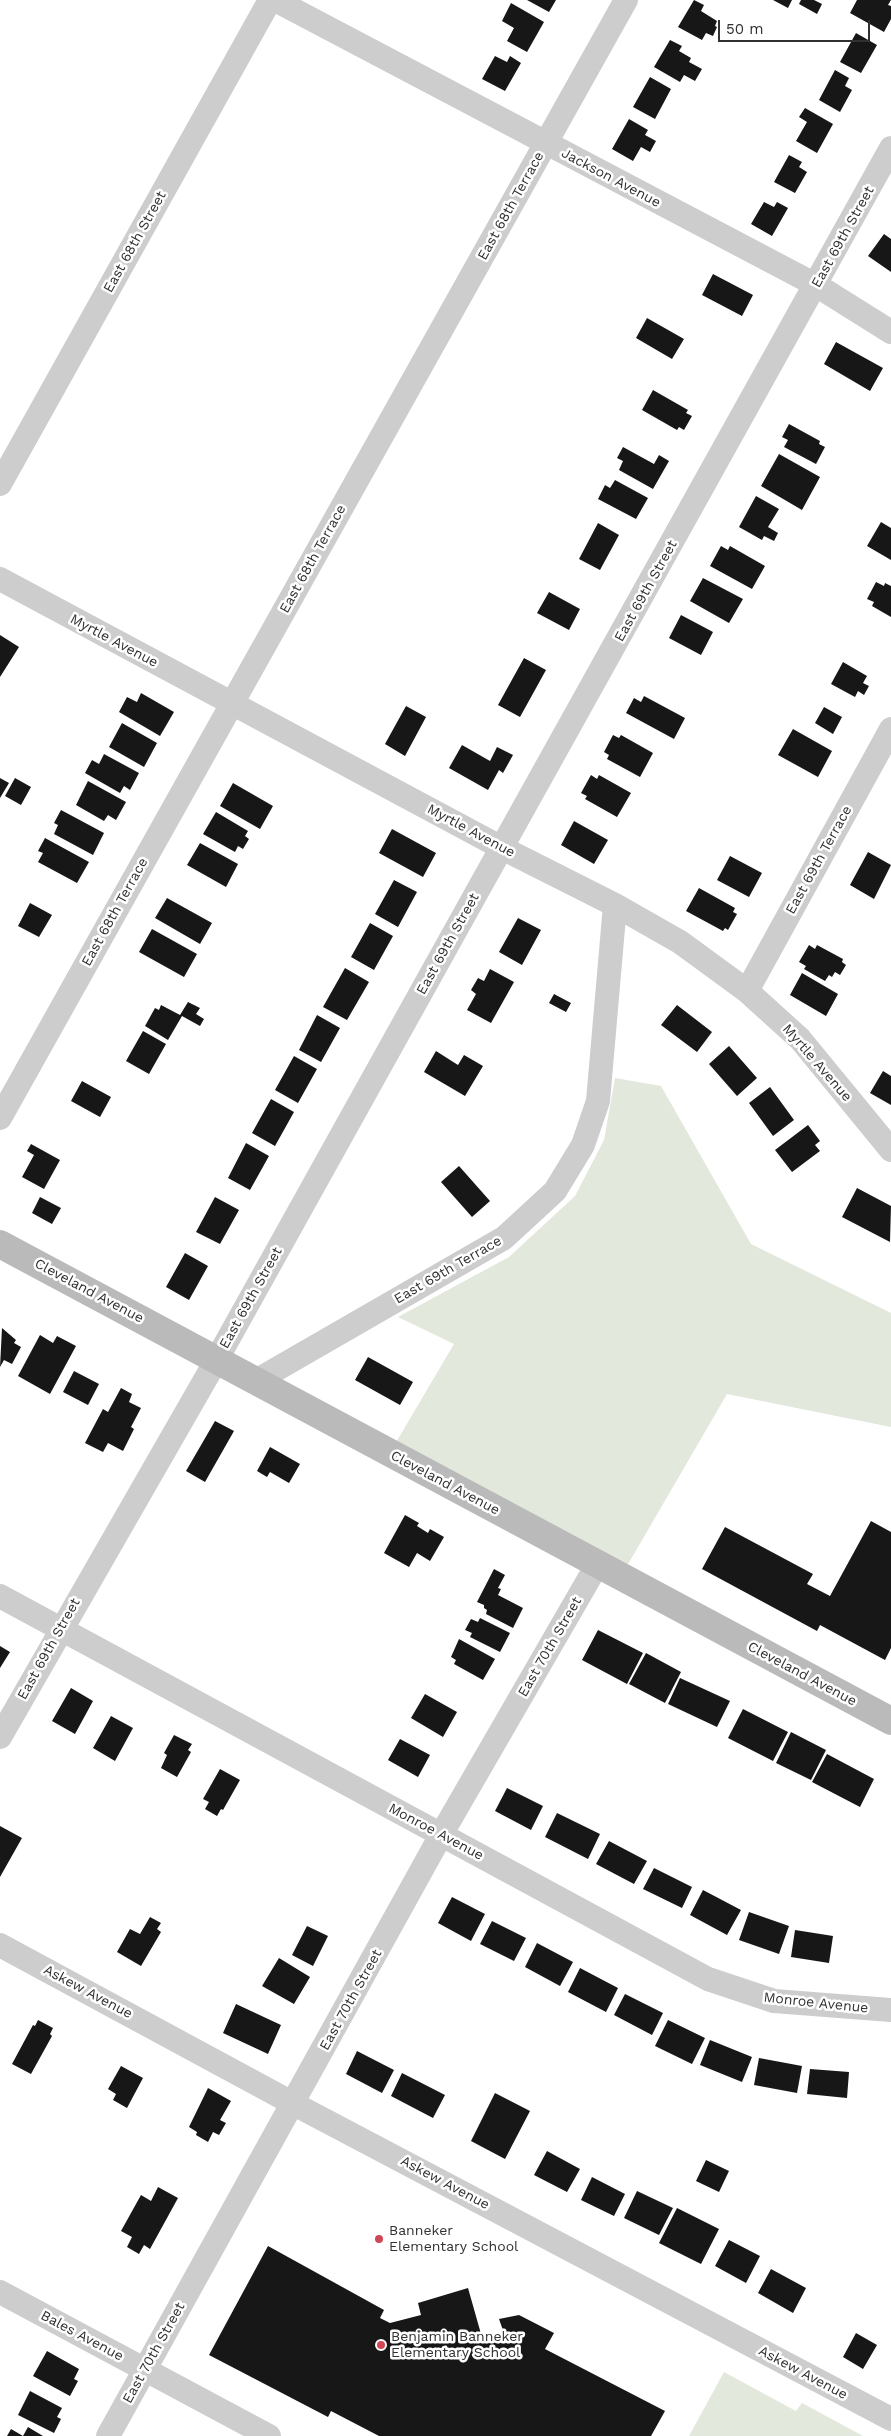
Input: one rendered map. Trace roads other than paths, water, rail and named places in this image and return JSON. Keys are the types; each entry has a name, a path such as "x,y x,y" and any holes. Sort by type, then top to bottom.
{"main road":[{"name":"Cleveland Avenue","path":"0,1244 891,1721"}],"street":[{"name":"East 68th Street","path":"0,484 270,0"},
{"name":"Jackson Avenue","path":"275,0 816,286 891,332"},
{"name":"East 68th Terrace","path":"0,1118 626,0"},
{"name":"East 69th Street","path":"0,1737 216,1359 816,286 891,148"},
{"name":"Myrtle Avenue","path":"0,579 502,848 615,905 680,942 747,991 800,1040 891,1150"},
{"name":"East 69th Terrace","path":"747,991 891,729"},
{"name":"East 69th Terrace","path":"256,1381 504,1238 555,1191 583,1145 598,1101 615,905"},
{"name":"East 70th Street","path":"108,2436 294,2104 441,1835 597,1565"},
{"name":"Monroe Avenue","path":"0,1596 708,1979 774,2001 891,2010"},
{"name":"Askew Avenue","path":"0,1945 294,2104 891,2419"},
{"name":"Bales Avenue","path":"0,2292 269,2436"}],"place":[{"name":"Banneker Elementary School","path":"379,2239"},
{"name":"Benjamin Banneker Elementary School","path":"381,2345"}]}
